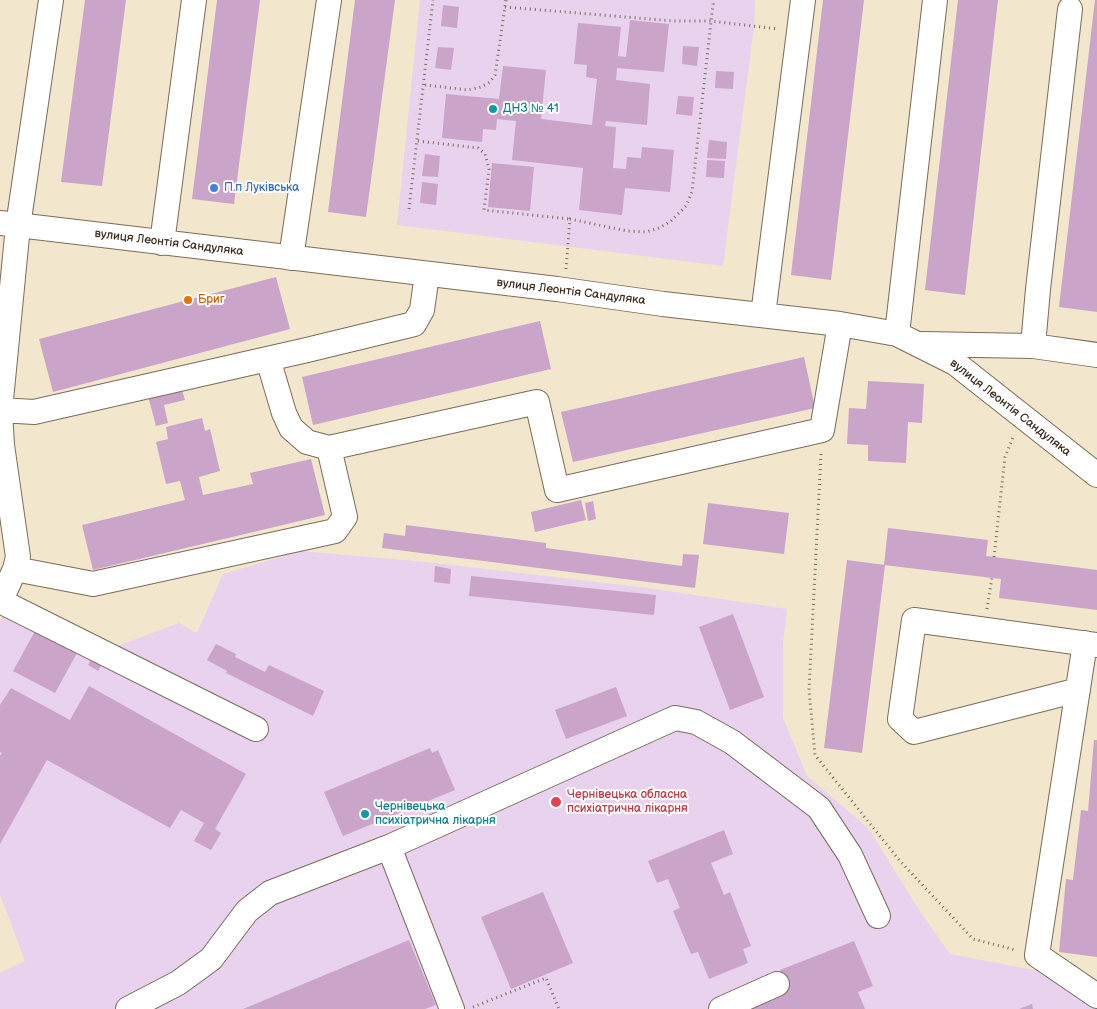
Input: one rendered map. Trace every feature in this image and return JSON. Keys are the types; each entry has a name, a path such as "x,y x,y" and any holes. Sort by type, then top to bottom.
{"street":[{"path":"50,0 9,225 0,410 2,445 18,557 15,569 0,601 256,730"},
{"path":"162,243 194,0"},
{"path":"292,258 329,0"},
{"path":"763,315 803,0"},
{"path":"897,334 935,0"},
{"path":"1034,346 1038,289 1070,9"},
{"name":"вулиця Леонтія Сандуляка","path":"9,225 564,290 663,304 840,324 897,334 955,363 1097,475"},
{"path":"0,410 34,412 414,324 422,310 427,274"},
{"path":"268,359 284,412 291,428 307,442 329,448 537,402 557,490 822,430 840,324"},
{"path":"918,344 1034,346 1097,355"},
{"path":"15,569 94,584 334,530 345,517 329,448"},
{"path":"1078,690 914,732 900,719 914,620 1091,644 1078,690 1037,955 1097,996"},
{"path":"128,1009 178,983 211,959 247,911 270,893 389,847 675,718 696,722 732,742 819,808 850,855 878,916"},
{"path":"389,847 452,1009"},
{"path":"720,1009 777,984"}],"path":[{"path":"410,209 433,0"},
{"path":"425,85 468,90 481,87 490,82 495,75 506,0"},
{"path":"418,140 478,148 485,154 489,169 484,210 570,219 627,231 646,232 659,228 671,221 686,206 692,192 712,0"},
{"path":"505,7 674,21 711,21 799,31"},
{"path":"564,290 570,219"},
{"path":"994,557 1005,457 1008,444 1024,417"},
{"path":"822,430 810,690 815,755 900,861 973,939 1037,955"},
{"path":"983,629 992,578"},
{"path":"468,1009 546,978 559,1009"}],"shaded area":[{"path":"420,0 755,0 754,26 723,266 397,225"},
{"name":"Чернівецька обласна психіатрична лікарня","path":"301,551 426,562 648,588 787,609 783,643 783,718 807,776 869,829 919,910 950,954 1054,974 1097,1000 1097,1009 0,1009 0,973 25,961 0,894 0,622 13,595 112,648 179,623 197,633 223,574"}],"building":[{"path":"85,0 126,0 102,186 61,182"},
{"path":"217,0 260,0 234,204 192,199"},
{"path":"355,0 395,0 366,217 328,212"},
{"path":"823,0 864,0 831,280 791,275"},
{"path":"958,0 998,0 965,295 925,290"},
{"path":"1095,0 1097,0 1097,312 1059,307"},
{"path":"443,5 459,7 457,28 441,26"},
{"name":"ДНЗ № 41","path":"630,20 669,24 664,72 617,68 616,80 650,84 647,125 606,121 605,126 616,127 613,168 626,169 627,157 641,158 642,147 674,150 670,192 625,188 622,215 579,210 583,168 512,160 516,121 497,119 496,130 483,129 482,142 442,138 446,94 499,99 503,66 546,70 541,119 592,125 597,79 586,77 587,65 574,64 578,23 621,27 618,56 626,57"},
{"path":"683,46 699,47 697,66 682,64"},
{"path":"438,47 454,48 451,70 435,68"},
{"path":"716,71 734,72 733,89 715,88"},
{"path":"678,96 694,97 692,116 676,114"},
{"path":"709,140 727,142 726,159 707,158"},
{"path":"425,154 440,156 438,177 422,176"},
{"path":"707,160 725,161 724,178 706,177"},
{"path":"492,163 534,167 530,211 488,207"},
{"path":"422,182 438,184 436,205 420,203"},
{"path":"276,277 290,329 53,392 39,339"},
{"path":"540,321 551,369 313,425 302,377"},
{"path":"804,357 815,408 573,462 561,412"},
{"path":"868,381 924,384 922,423 908,422 906,463 868,461 868,445 847,444 849,408 866,409"},
{"path":"181,387 185,400 164,405 168,423 156,426 148,396"},
{"path":"202,418 205,431 210,429 220,471 199,477 203,495 253,484 250,473 311,459 325,515 93,570 82,525 185,500 180,481 166,484 156,442 168,439 166,427"},
{"path":"581,500 586,520 535,532 531,512"},
{"path":"593,501 596,519 588,521 585,503"},
{"path":"708,503 789,513 784,554 703,544"},
{"path":"406,525 546,543 546,548 682,566 683,554 699,555 695,588 382,548 384,533 405,536"},
{"path":"888,528 988,540 986,556 1097,570 1097,610 999,598 1001,579 884,565"},
{"path":"847,560 885,565 862,753 824,748"},
{"path":"435,566 451,569 450,584 434,582"},
{"path":"471,576 656,595 654,615 469,596"},
{"path":"733,614 764,697 730,710 699,627"},
{"path":"35,631 77,653 55,693 13,671"},
{"path":"216,644 236,654 235,657 265,672 269,665 324,691 313,716 226,673 227,671 207,660"},
{"path":"93,655 104,661 98,671 88,665"},
{"path":"89,686 246,774 215,829 221,833 211,850 194,841 204,823 181,810 170,828 47,760 0,844 0,756 2,753 0,752 0,705 11,688 70,720"},
{"path":"616,687 627,716 566,739 555,710"},
{"path":"1094,740 1097,740 1097,957 1059,952 1066,879 1073,880 1081,810 1088,811"},
{"name":"Чернівецька психіатрична лікарня","path":"430,748 432,753 438,750 455,790 343,836 324,792"},
{"path":"724,830 733,854 711,863 724,895 730,892 751,946 743,949 748,963 709,979 698,952 691,954 673,911 680,908 668,879 657,883 648,861"},
{"path":"543,892 573,963 511,989 481,917"},
{"path":"409,940 436,1005 425,1009 243,1009"},
{"path":"854,941 873,986 858,992 865,1009 738,1009 787,987 780,970"},
{"path":"1032,1004 1033,1009 1019,1009"}],"place":[{"name":"ДНЗ № 41","path":"493,109"},
{"name":"П.п Луківська","path":"214,188"},
{"name":"Бриг","path":"188,300"},
{"name":"Чернівецька обласна психіатрична лікарня","path":"556,802"},
{"name":"Чернівецька психіатрична лікарня","path":"365,814"}]}
